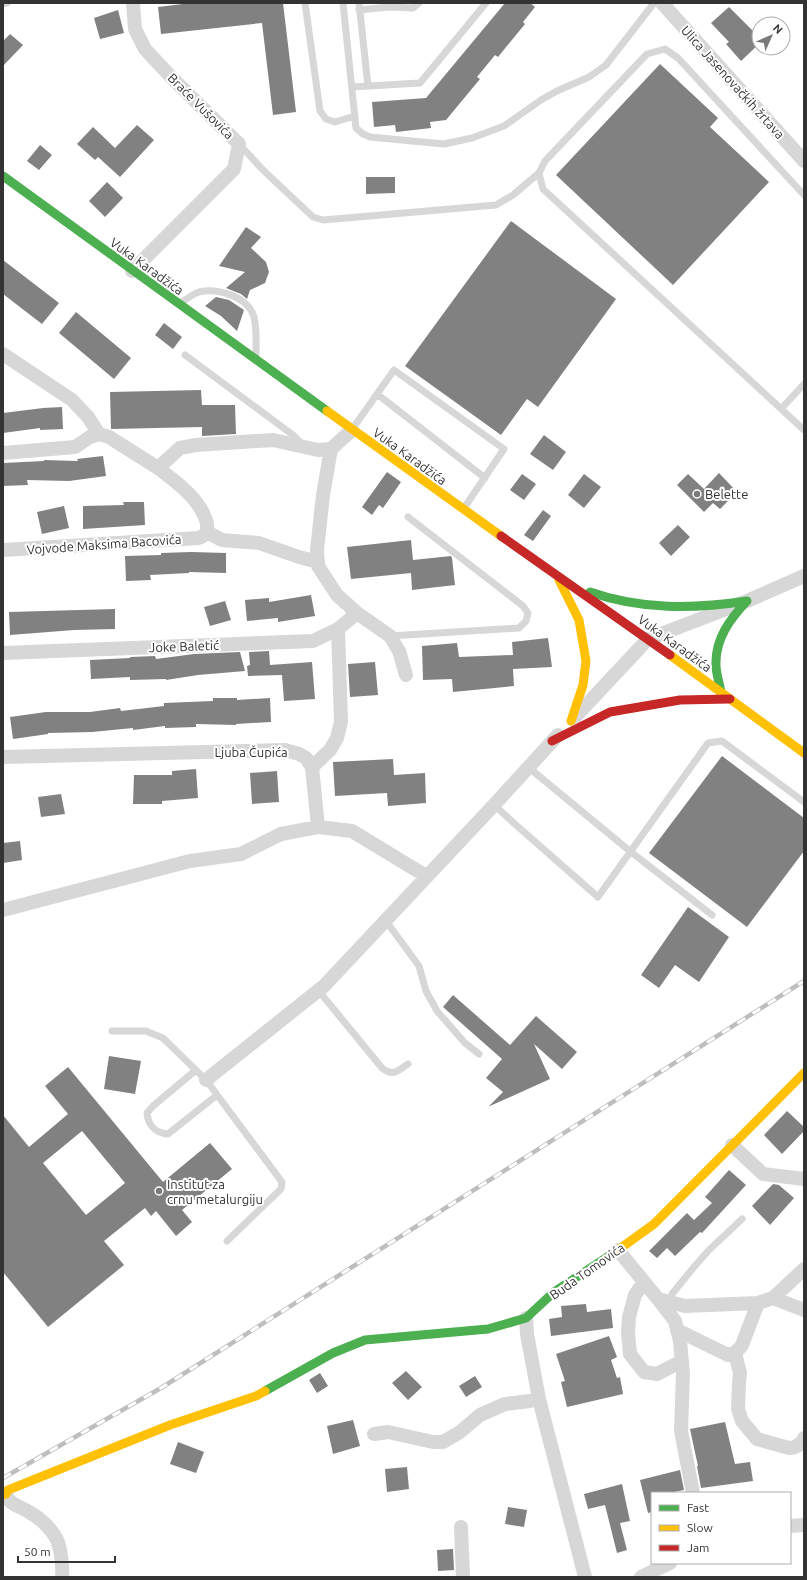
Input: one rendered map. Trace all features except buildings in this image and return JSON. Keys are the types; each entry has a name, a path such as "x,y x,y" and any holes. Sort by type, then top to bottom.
{"street":[{"name":"Braće Vušovića","path":"132,271 234,169 239,144 172,78 145,48 135,29 133,3"},
{"name":"Ulica Jasenovačkih žrtava","path":"662,3 804,161"},
{"name":"Vuka Karadžića","path":"3,176 256,361 558,578 648,639 804,753"},
{"path":"3,354 72,400 88,417 99,434 109,438 158,468 183,488 206,517 206,534 222,540 259,543 299,558 318,562"},
{"path":"158,468 180,448 273,440 318,450 331,449 352,430"},
{"path":"3,453 75,447 90,437 99,434"},
{"path":"331,449 323,495 318,566 337,595 357,613 390,636 399,651 406,675"},
{"name":"Vojvode Maksima Bacovića","path":"3,550 199,538 206,534"},
{"path":"206,1080 318,990 386,921 426,876 648,639 747,601 804,576"},
{"path":"558,578 599,596 634,604 707,606 747,601"},
{"path":"558,578 579,620 586,661 583,685 571,721"},
{"path":"721,693 716,664 720,639 729,620 747,601"},
{"name":"Joke Baletić","path":"3,653 313,641 338,629 357,613"},
{"path":"318,827 312,766 330,750 337,738 341,722 338,629"},
{"path":"552,741 610,712 680,700 730,699"},
{"name":"Ljuba Čupića","path":"3,757 285,750 299,754 306,758 312,766"},
{"path":"3,910 190,861 241,854 281,834 318,827 352,831 426,876"},
{"name":"Buda Tomovića","path":"526,1318 554,1292 618,1250 654,1224 804,1073"},
{"path":"732,1145 763,1174 804,1179"},
{"path":"618,1250 644,1282 664,1301 675,1321 683,1374 681,1431 693,1492"},
{"path":"664,1301 685,1306 758,1303 772,1298 804,1269"},
{"path":"644,1282 635,1295 629,1317 628,1333 630,1354 644,1372 657,1374 682,1361"},
{"path":"772,1298 804,1310"},
{"path":"677,1330 728,1356 735,1353 742,1345 758,1303"},
{"path":"62,1577 63,1570 58,1541 44,1523 30,1512 10,1502 4,1494 8,1490 170,1425 256,1396 333,1353 365,1340 488,1328 526,1318 527,1334 539,1399 585,1577"},
{"path":"735,1353 740,1373 738,1409 739,1415 745,1426 757,1440 789,1448 793,1448 800,1444 804,1438"},
{"path":"374,1434 388,1432 434,1442 443,1442 460,1432 480,1414 504,1404 539,1399"},
{"path":"791,1526 804,1525"},
{"path":"461,1527 463,1577"},
{"path":"641,1577 668,1564"}],"lane":[{"path":"3,4 7,3"},
{"path":"305,3 320,111 326,120 336,122 355,116"},
{"path":"343,3 356,128 363,134 370,137 444,144 472,138 504,126 541,100 557,91 589,77 606,65 654,3"},
{"path":"368,86 359,6 413,8 419,3"},
{"path":"352,87 420,83 486,3"},
{"path":"239,144 263,170 314,217 323,220 496,205 513,195 539,173 545,161 647,54 665,49 678,58 804,195"},
{"path":"539,173 543,189 804,430"},
{"path":"178,304 196,293 207,291 219,291 235,297 250,310 254,317 256,334 256,361"},
{"path":"185,356 293,435 304,446"},
{"path":"352,430 394,370 504,449 463,509"},
{"path":"781,408 804,384"},
{"path":"377,394 485,478"},
{"path":"390,636 519,628 526,621 528,613 523,606 408,517"},
{"path":"494,805 598,897 708,743 722,741 804,802"},
{"path":"528,767 631,852 712,915"},
{"path":"386,921 419,966 426,990 437,1010 465,1043 479,1054"},
{"path":"318,990 382,1068 388,1073 395,1073 408,1064"},
{"path":"112,1031 146,1031 163,1038 206,1080 282,1182 281,1189 226,1241"},
{"path":"196,1070 153,1106 147,1113 152,1127 159,1133 168,1134 217,1094"},
{"path":"664,1301 672,1294 709,1250 742,1219"}],"railway":[{"path":"3,1478 161,1388 804,981"}],"traffic: fast":[{"path":"3,176 327,411"},
{"path":"590,592 609,598 648,605 707,606 747,601"},
{"path":"721,693 716,668 718,647 729,622 747,601"},
{"path":"265,1391 333,1353 365,1340 488,1329 526,1318 554,1292 618,1250"}],"traffic: slow":[{"path":"327,411 501,536"},
{"path":"559,580 579,620 586,661 583,685 571,721"},
{"path":"670,655 804,753"},
{"path":"618,1250 654,1224 804,1073"},
{"path":"3,1495 6,1494 8,1490 170,1425 256,1396 265,1391"}],"traffic: jam":[{"path":"501,536 670,655"},
{"path":"552,741 610,712 680,700 730,699"}],"place":[{"name":"Belette","path":"697,494"},
{"name":"Institut za crnu metalurgiju","path":"159,1191"}]}
